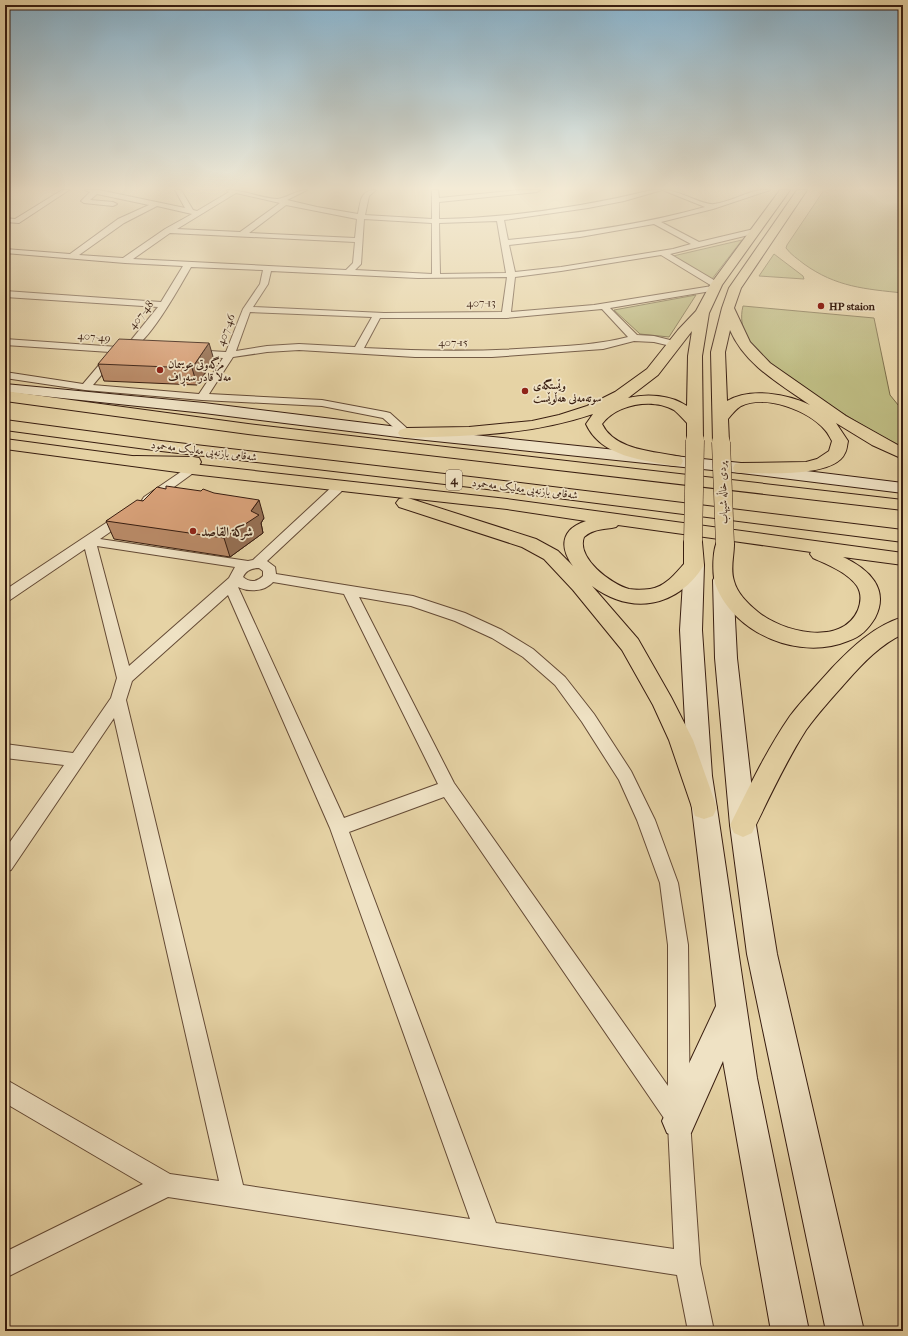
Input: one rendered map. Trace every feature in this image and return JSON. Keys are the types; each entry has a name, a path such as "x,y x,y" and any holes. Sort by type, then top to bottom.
{"main road":[{"path":"406,433 516,429 556,422 605,403 637,385 655,370 683,333 702,313 715,287 739,252"},
{"name":"پردی خاڵە شیهاب","path":"723,580 725,544 718,352 728,308 735,288 759,252"},
{"path":"728,308 744,344 754,356 771,371 849,424 877,441 903,454"},
{"path":"702,313 695,356 691,630 700,776 730,1008 741,1078 790,1331"},
{"path":"5,388 204,408 406,433 741,468 903,488"},
{"name":"4","path":"5,396 270,431 639,472 903,505"},
{"path":"720,418 729,407 737,402 756,397 773,398 791,402 813,412 829,424 838,436 839,442 837,452 834,457 822,463 807,466 741,468"},
{"path":"675,461 637,453 613,445 597,433 594,424 600,416 615,407 630,402 646,400 663,401 677,406 688,414 695,432"},
{"path":"170,418 312,421"},
{"name":"شەقامی بازنەیی مەلیک مەحمود","path":"5,425 161,446 903,536"},
{"path":"5,444 192,469 507,504 903,559"},
{"path":"136,461 326,466"},
{"path":"340,486 419,507 497,531 529,542 551,556 580,586 630,645 663,703 681,740 704,808"},
{"path":"652,524 594,524 580,530 576,534 573,547 582,564 600,583 620,594 632,597 645,597 665,592 682,579 693,553"},
{"path":"723,580 739,606 752,619 769,630 791,637 815,640 835,638 852,631 862,622 870,609 871,596 865,582 852,570 840,562 812,551 745,537"},
{"path":"723,580 726,658 743,825 762,954 845,1331"},
{"path":"743,825 778,756 798,723 816,700 853,659 877,639 903,625"},
{"path":"679,1122 730,1008"}],"street":[{"path":"20,252 188,265 436,276 511,275 561,269 663,253 715,287"},
{"path":"71,257 77,252"},
{"path":"124,261 137,252"},
{"path":"349,272 357,264 357,252"},
{"path":"436,252 436,276"},
{"path":"506,315 511,275 507,252"},
{"name":"407-48","path":"85,387 118,351 131,346 144,332 164,305 188,265"},
{"name":"407-46","path":"202,397 230,355 247,309 264,284 267,269"},
{"name":"407-13","path":"247,309 378,314 506,315 603,305 715,287"},
{"path":"5,294 164,305"},
{"path":"603,305 634,338"},
{"path":"358,350 378,314"},
{"name":"407-15","path":"230,355 267,349 299,347 415,354 492,354 603,346 634,338 654,338 675,344"},
{"name":"407-49","path":"5,342 118,351 140,351"},
{"path":"185,352 230,355"},
{"path":"5,374 85,387 202,397 322,403 386,415 406,433"},
{"path":"5,597 89,541 192,469"},
{"path":"5,864 118,700 125,678 234,582 239,570 252,564 340,486"},
{"path":"89,541 268,567 270,574 269,577 262,584 251,586 234,582"},
{"path":"89,541 125,678"},
{"path":"269,577 413,601 440,609 497,634 528,653 560,681 588,718 625,776 646,820 669,883 678,945 679,1122 687,1264 701,1331"},
{"path":"234,582 339,828 488,1234"},
{"path":"349,591 448,788 679,1122"},
{"path":"118,700 234,1195"},
{"path":"5,751 77,760"},
{"path":"339,828 448,788"},
{"path":"5,1090 167,1185 687,1264"},
{"path":"5,1265 167,1185"}],"shaded area":[{"path":"689,252 733,252 712,279 673,256"},
{"path":"903,252 903,293 851,286 839,282 816,272 790,253"},
{"path":"774,254 803,276 804,279 759,276"},
{"path":"696,295 669,337 640,334 614,310"},
{"path":"743,306 874,318 890,395 903,411 903,447 877,434 839,411 803,387 759,353 748,339 743,327"}],"building":[{"path":"119,339 209,343 192,368 98,364"},
{"path":"166,486 201,491 203,489 214,493 259,500 251,511 259,515 224,538 106,521 137,500 143,501 157,487 166,489"}],"place":[{"name":"HP staion","path":"821,306"},
{"name":"مزگەوتی عوسمان مەلا قادر سەڕاف","path":"160,370"},
{"name":"وێستگەی سوتەمەنی هەڵوێست","path":"525,391"},
{"name":"شركة القاصد","path":"193,531"}]}
